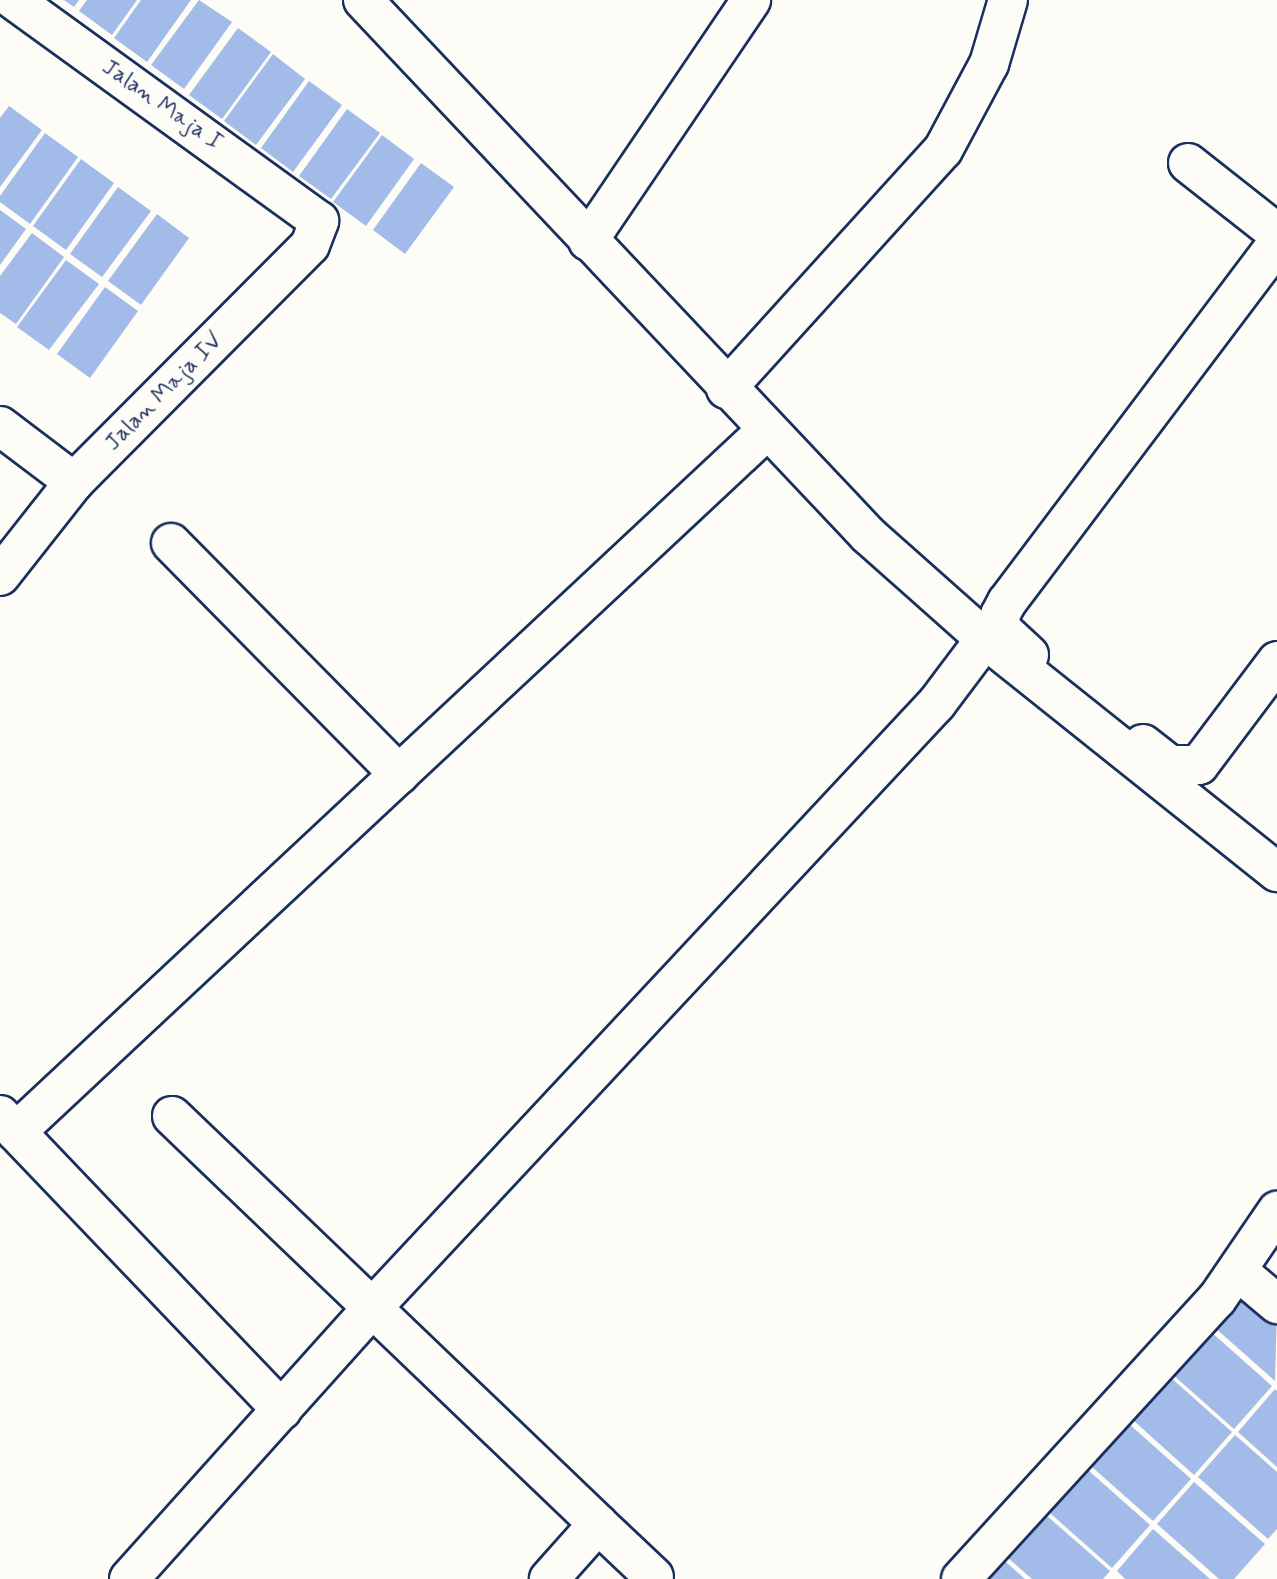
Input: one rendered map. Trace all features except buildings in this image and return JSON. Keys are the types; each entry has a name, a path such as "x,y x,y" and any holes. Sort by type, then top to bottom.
{"street":[{"name":"Jalan Maja I","path":"14,0 310,210"},
{"path":"588,241 751,0"},
{"path":"726,389 943,150 989,64 1008,0"},
{"path":"367,1 726,389 868,535 985,639 1277,872"},
{"path":"1188,163 1277,233"},
{"name":"Jalan Maja IV","path":"0,576 75,482 310,245 319,221 310,210"},
{"path":"1277,244 1000,615 1008,639 1170,765 1183,768 1199,765 1210,753 1277,662"},
{"path":"0,426 75,482"},
{"path":"282,1410 8,1124 400,774 766,431"},
{"path":"171,543 400,774"},
{"path":"130,1579 373,1307 937,703 985,639"},
{"path":"172,1116 654,1577"},
{"path":"961,1579 1238,1272 1277,1211"},
{"path":"1238,1272 1277,1304"},
{"path":"549,1579 598,1524"}]}
